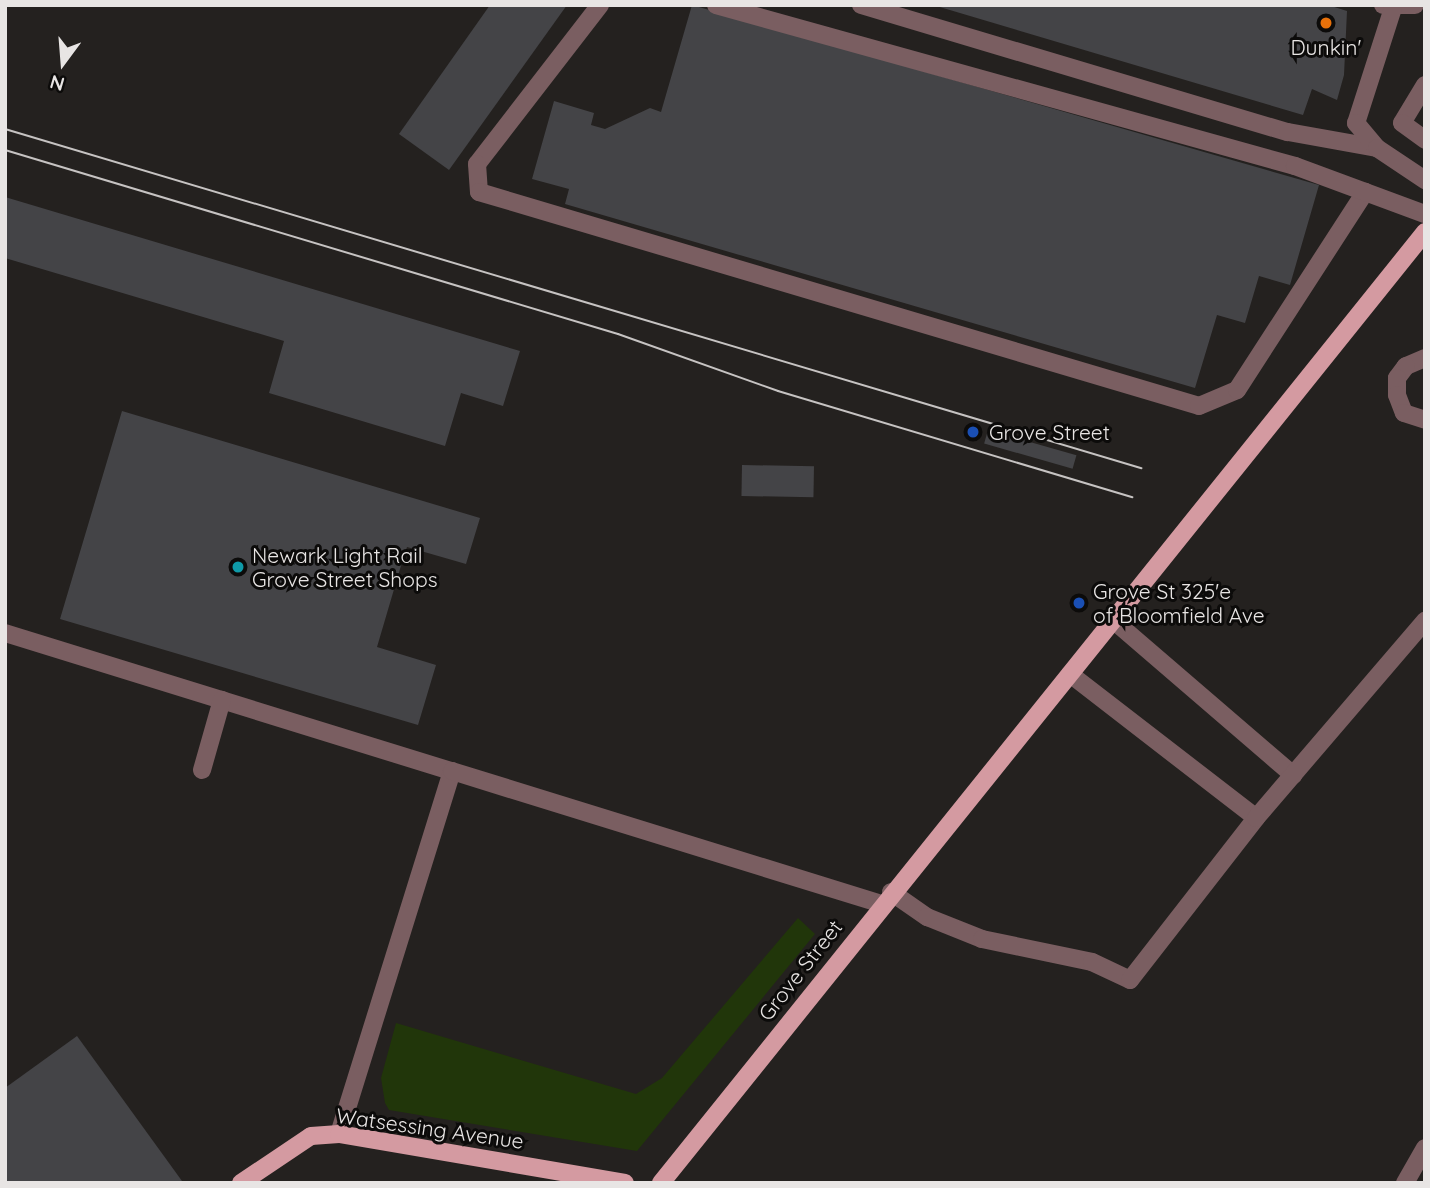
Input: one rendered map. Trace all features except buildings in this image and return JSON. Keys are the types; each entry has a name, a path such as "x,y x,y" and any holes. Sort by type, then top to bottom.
{"main road":[{"name":"Grove Street","path":"661,1183 886,898 1070,674 1425,232"},
{"name":"Watsessing Avenue","path":"241,1183 311,1136 339,1134 625,1183"}],"street":[{"path":"600,5 477,164 479,192 1199,406 1237,390 1365,192"},
{"path":"716,5 1295,166 1425,214"},
{"path":"861,5 1288,132 1377,148"},
{"path":"1415,5 1388,7 1356,123 1377,148 1425,180"},
{"path":"1425,85 1402,124 1425,140"},
{"path":"1425,358 1406,366 1397,378 1396,395 1404,413 1425,420"},
{"path":"1113,620 1293,775"},
{"path":"5,633 452,771 886,898 982,939 1092,962 1130,979 1256,818 1425,621"},
{"path":"1070,674 1256,818"},
{"path":"202,770 222,700"},
{"path":"339,1134 452,771"},
{"path":"1405,1183 1425,1148"}],"green space":[{"path":"798,918 815,934 637,1151 389,1110 385,1103 381,1078 396,1023 636,1094 662,1078"}],"tram line":[{"path":"5,129 1141,468"},
{"path":"5,150 618,334 778,391 1132,497"}],"place":[{"name":"Dunkin'","path":"1326,23"},
{"name":"Grove Street","path":"973,432"},
{"name":"Newark Light Rail Grove Street Shops","path":"238,567"},
{"name":"Grove St 325'e of Bloomfield Ave","path":"1079,603"}]}
